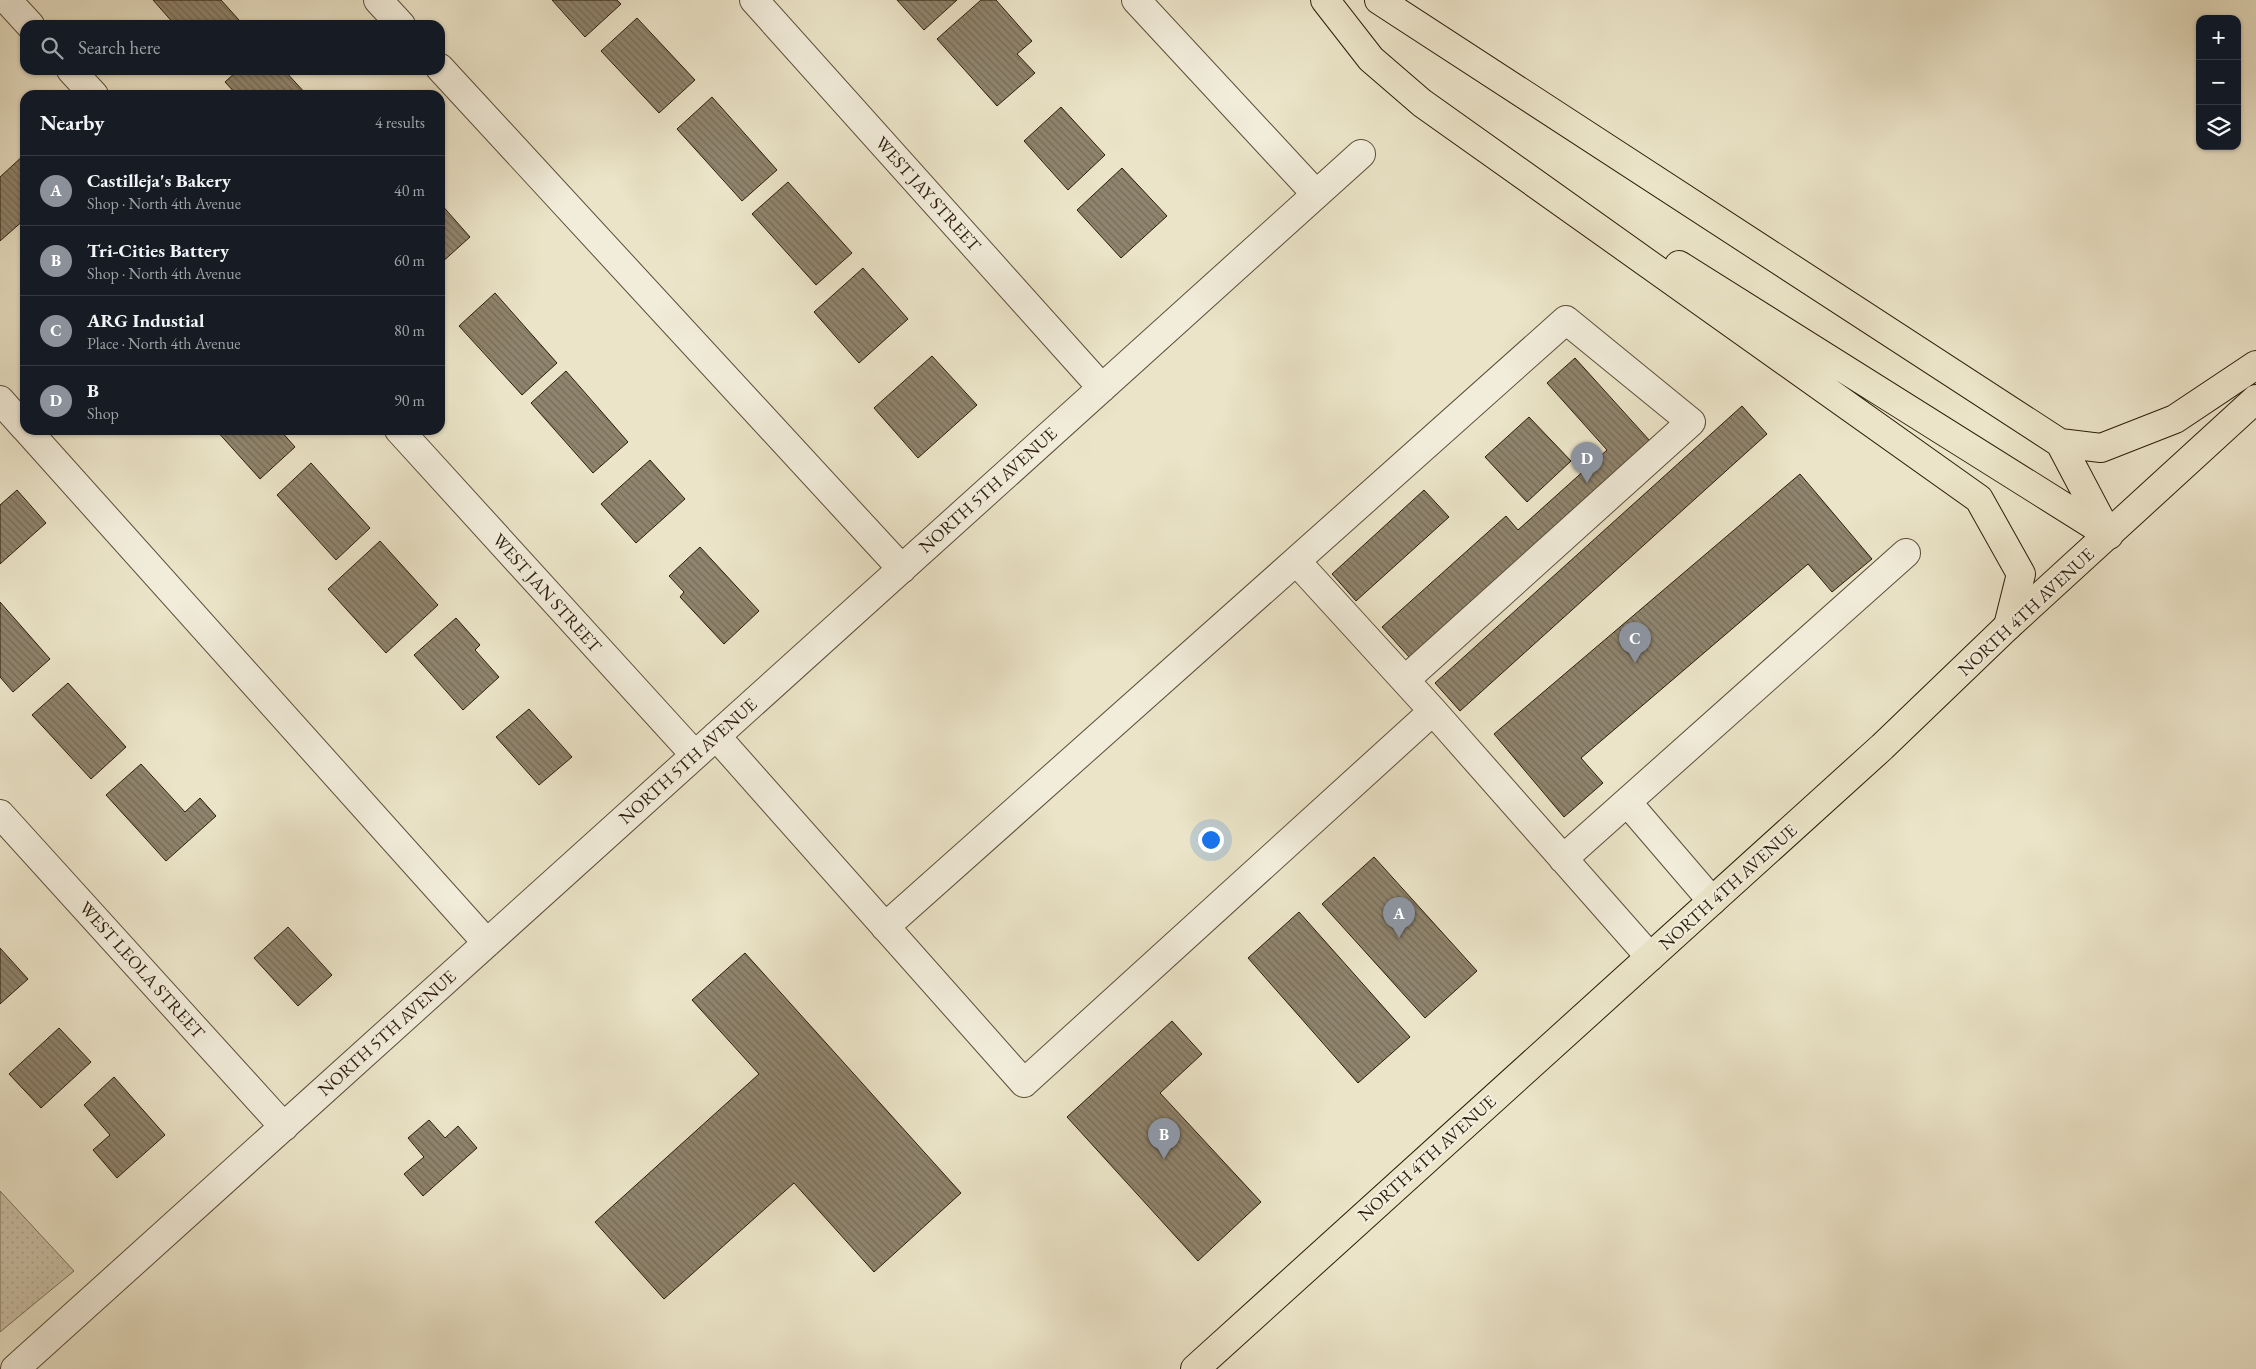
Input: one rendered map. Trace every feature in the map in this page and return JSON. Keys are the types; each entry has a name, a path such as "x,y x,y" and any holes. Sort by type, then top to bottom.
{"main road":[{"path":"1326,0 1371,58 1422,103 1979,499 2021,574 2008,626"},
{"path":"1379,0 2060,443 2101,448 2175,419 2256,365"},
{"path":"1422,103 2109,535"},
{"name":"NORTH 4TH AVENUE","path":"1207,1365 1650,957 1882,747 2008,626 2256,399"},
{"path":"2060,443 2109,535"}],"street":[{"path":"7,0 25,20"},
{"path":"378,0 396,20"},
{"name":"WEST JAY STREET","path":"754,0 1102,388"},
{"path":"1136,0 1316,194"},
{"path":"445,73 902,569"},
{"path":"76,75 89,90"},
{"name":"NORTH 5TH AVENUE","path":"15,1369 1361,154"},
{"path":"885,927 1566,320 1691,422 1405,680"},
{"path":"0,400 20,422"},
{"path":"31,435 487,943"},
{"name":"WEST JAN STREET","path":"404,435 695,755"},
{"path":"1563,859 1906,553"},
{"path":"1296,561 1433,711 1650,957"},
{"path":"716,736 1024,1083 1433,711"},
{"path":"1627,802 1712,901"},
{"name":"WEST LEOLA STREET","path":"0,814 284,1126"}],"shaded area":[{"path":"0,1191 74,1271 0,1332"}],"building":[{"path":"153,0 221,0 239,20 171,20"},
{"path":"552,0 617,0 621,4 585,37"},
{"path":"897,0 957,0 924,30"},
{"path":"981,0 996,0 1032,41 1017,54 1035,73 997,106 937,39"},
{"path":"637,18 695,80 659,113 601,51"},
{"path":"233,75 289,75 302,90 232,90 225,82"},
{"path":"712,97 777,170 742,201 677,129"},
{"path":"1061,107 1105,155 1068,190 1024,141"},
{"path":"20,159 20,223 0,241 0,177"},
{"path":"1122,168 1167,216 1121,258 1077,210"},
{"path":"788,182 852,253 816,285 752,214"},
{"path":"445,209 470,237 445,260"},
{"path":"863,268 908,319 859,363 814,312"},
{"path":"495,293 557,363 522,395 459,326"},
{"path":"932,356 977,405 918,458 874,408"},
{"path":"1575,358 1650,441 1410,658 1382,627 1506,516 1518,530 1607,450 1547,383"},
{"path":"566,371 628,442 593,473 531,403"},
{"path":"1742,406 1767,434 1460,711 1435,683"},
{"path":"1529,417 1571,461 1527,502 1485,457"},
{"path":"220,435 284,435 295,447 260,479"},
{"path":"650,460 685,499 636,543 601,504"},
{"path":"311,463 370,528 336,560 277,495"},
{"path":"1800,474 1872,559 1832,592 1808,564 1581,758 1603,783 1564,817 1494,734"},
{"path":"17,490 46,523 0,564 0,505"},
{"path":"1424,490 1449,517 1356,601 1332,574"},
{"path":"380,541 438,605 386,653 328,589"},
{"path":"700,547 759,611 724,644 680,597 684,592 669,576"},
{"path":"0,602 50,659 13,692 0,677"},
{"path":"456,618 480,645 475,650 499,677 463,710 414,655"},
{"path":"68,683 126,747 91,779 32,715"},
{"path":"529,709 572,757 539,785 496,737"},
{"path":"141,764 185,812 200,798 216,816 166,861 106,795"},
{"path":"1374,857 1477,971 1425,1018 1322,904"},
{"path":"1299,912 1410,1037 1358,1083 1248,958"},
{"path":"288,927 332,975 298,1006 254,958"},
{"path":"0,948 28,979 0,1004"},
{"path":"745,953 961,1193 874,1272 794,1183 664,1299 595,1222 759,1074 692,1000"},
{"path":"1172,1021 1202,1054 1160,1093 1261,1202 1198,1261 1067,1117"},
{"path":"59,1028 91,1062 41,1108 9,1074"},
{"path":"114,1077 165,1135 117,1178 93,1150 110,1135 84,1105"},
{"path":"429,1120 445,1138 458,1126 477,1148 423,1196 404,1174 424,1157 408,1138"}],"place":[{"name":"B","path":"1587,483"},
{"name":"ARG Industial","path":"1635,663"},
{"name":"Castilleja's Bakery","path":"1399,938"},
{"name":"Tri-Cities Battery","path":"1164,1159"}]}
